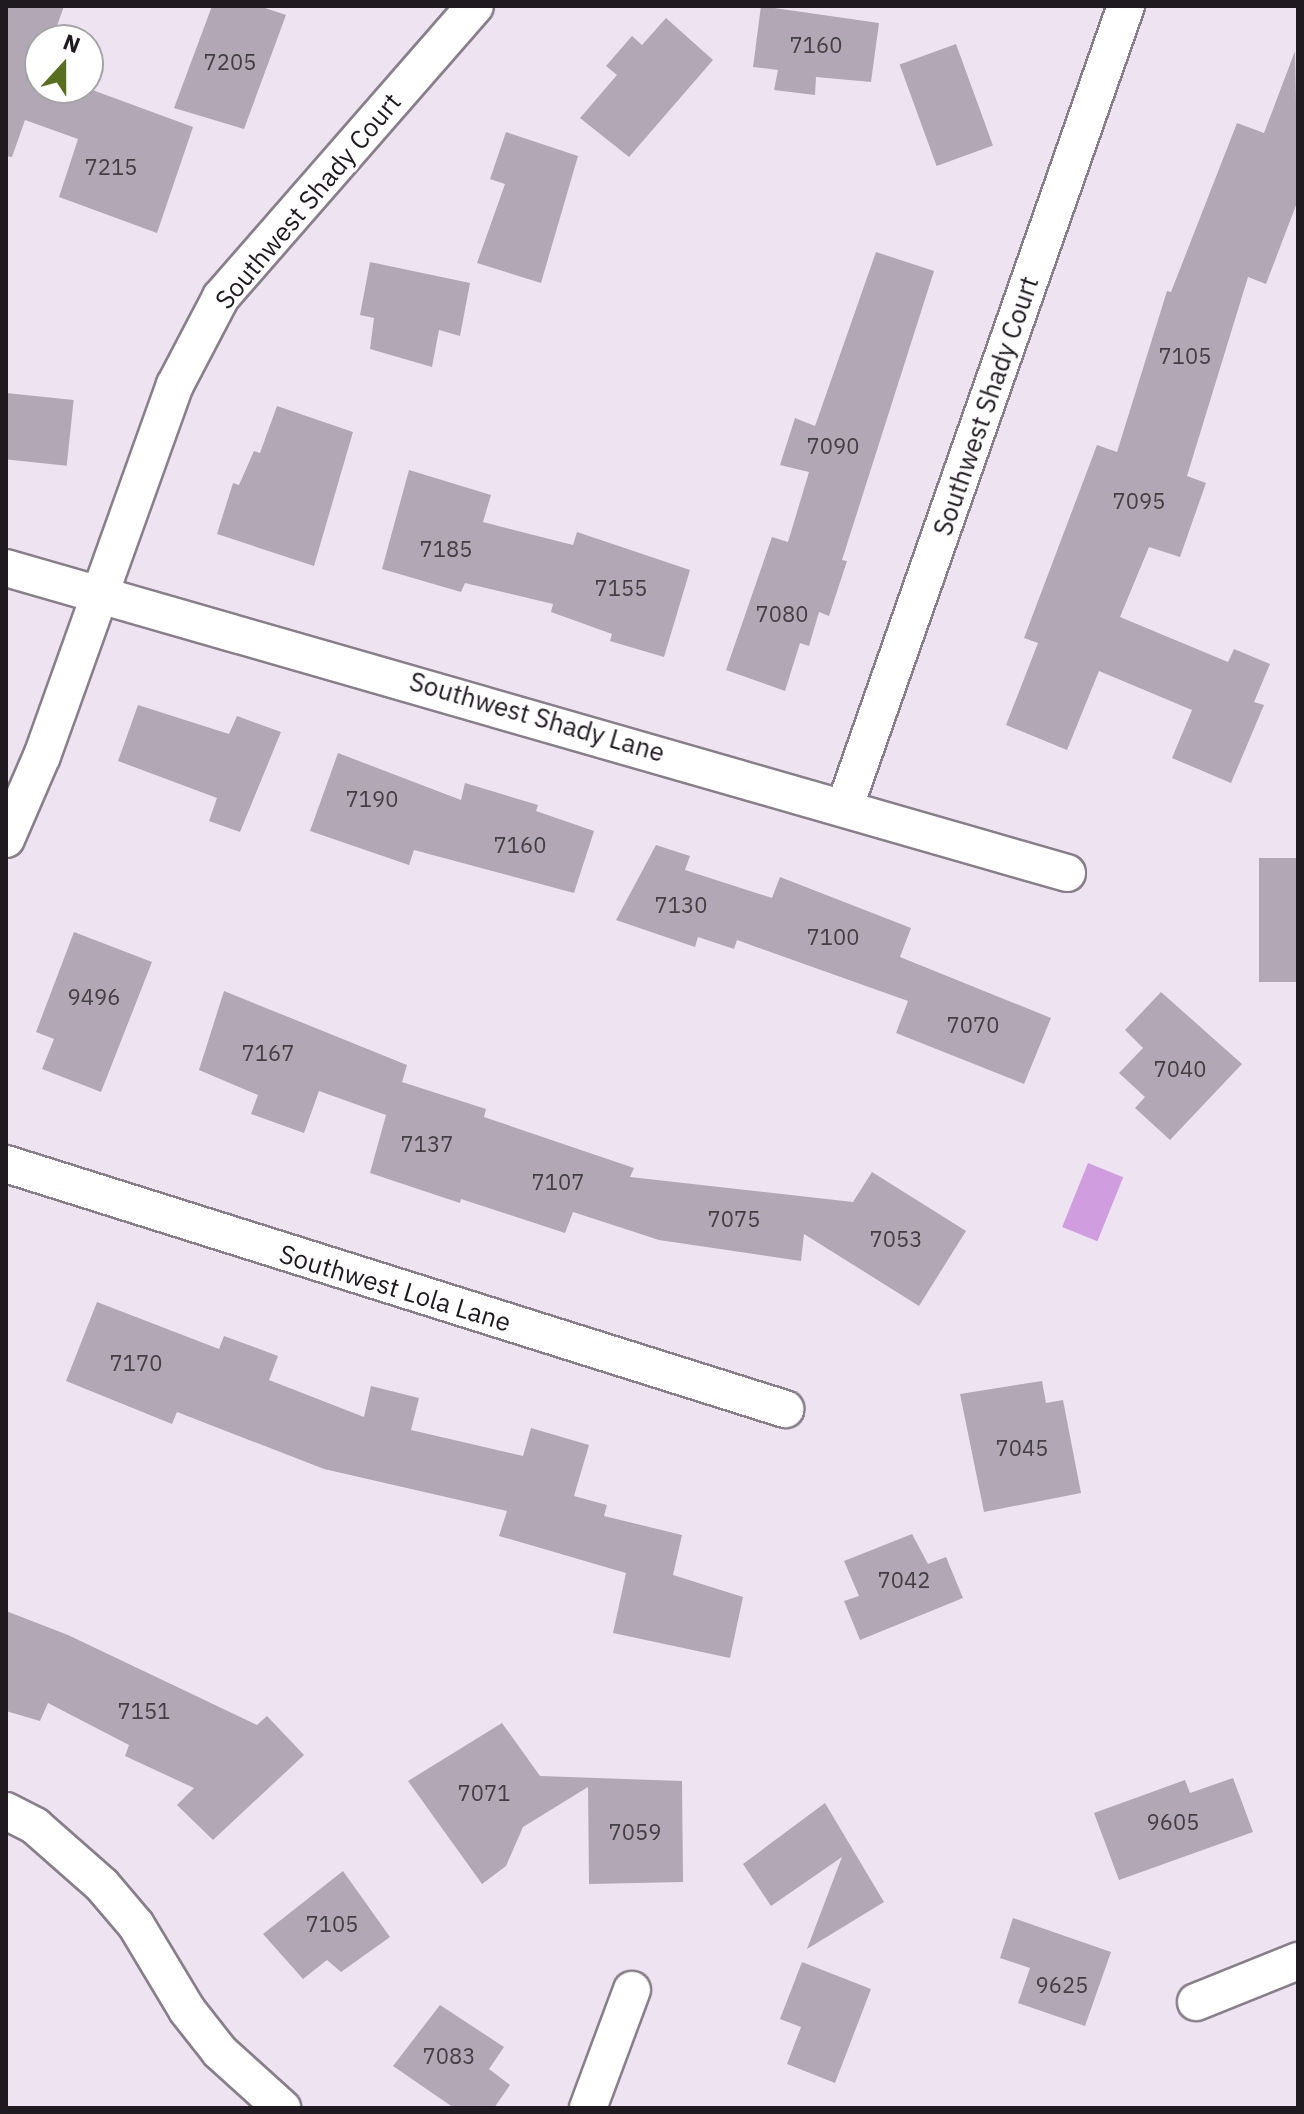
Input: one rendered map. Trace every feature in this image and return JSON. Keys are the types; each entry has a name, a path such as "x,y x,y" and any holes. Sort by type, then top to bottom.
{"street":[{"name":"Southwest Shady Court","path":"6,839 42,756 175,385 221,297 475,6"},
{"name":"Southwest Shady Court","path":"845,806 1126,6"},
{"name":"Southwest Shady Lane","path":"6,568 99,591 1067,873"},
{"name":"Southwest Lola Lane","path":"6,1164 785,1409"},
{"path":"6,1811 35,1826 102,1885 136,1925 187,2010 220,2052 282,2108"},
{"path":"1196,2002 1298,1961"},
{"path":"588,2108 632,1990"}],"shaded area":[{"path":"1088,1163 1123,1177 1097,1241 1062,1227"}],"building":[{"path":"6,6 64,6 58,24 24,24 24,104 104,104 104,94 193,127 157,233 59,197 78,139 25,120 12,157 6,156"},
{"path":"212,6 259,6 286,15 244,129 174,108"},
{"path":"761,6 879,23 871,82 816,77 815,95 774,90 778,70 753,67"},
{"path":"666,18 713,60 629,157 580,118 617,75 606,66 632,36 642,45"},
{"path":"956,44 993,145 937,166 900,65"},
{"path":"1295,51 1298,200 1266,284 1248,277 1187,476 1206,483 1180,557 1149,547 1120,617 1228,662 1234,649 1270,664 1254,702 1264,705 1231,783 1172,758 1192,710 1099,671 1067,750 1006,725 1038,643 1024,638 1097,445 1117,452 1167,291 1171,292 1237,123 1264,133"},
{"path":"506,132 578,156 541,283 477,263 505,184 490,179"},
{"path":"876,252 934,271 842,560 847,561 829,616 819,612 809,646 800,643 785,691 726,670 772,537 788,542 809,472 780,465 795,418 815,426"},
{"path":"370,262 470,283 460,336 439,330 432,367 370,349 374,318 360,315"},
{"path":"6,393 74,400 67,466 6,459"},
{"path":"277,406 353,432 314,566 217,534 233,483 239,485 254,451 260,453"},
{"path":"409,470 491,495 483,522 573,545 577,532 690,570 664,657 610,641 612,634 551,612 553,604 465,583 461,592 382,569"},
{"path":"138,705 229,734 237,716 281,732 240,832 209,821 217,798 118,761"},
{"path":"338,753 461,800 465,783 538,805 536,811 594,831 574,893 414,850 409,865 310,831"},
{"path":"656,845 690,856 685,870 772,898 780,877 911,928 900,957 1051,1018 1024,1084 896,1033 908,1001 737,940 734,949 698,937 695,947 616,920"},
{"path":"1259,858 1298,858 1298,982 1259,982"},
{"path":"74,932 152,962 101,1092 42,1069 54,1039 36,1032"},
{"path":"224,991 407,1065 402,1082 486,1109 484,1117 634,1168 630,1177 853,1202 872,1172 966,1231 919,1306 804,1234 801,1261 659,1240 573,1212 565,1233 461,1199 460,1203 370,1173 386,1115 319,1091 304,1133 251,1114 258,1095 199,1070"},
{"path":"1161,992 1242,1064 1170,1140 1135,1108 1145,1097 1119,1073 1143,1048 1125,1030"},
{"path":"97,1302 219,1349 224,1336 278,1356 269,1380 364,1417 371,1386 419,1398 411,1430 523,1456 531,1428 589,1445 574,1496 607,1505 604,1516 682,1535 673,1575 743,1597 730,1658 613,1633 626,1573 499,1536 507,1511 324,1469 177,1412 172,1424 66,1381"},
{"path":"1042,1381 1046,1403 1063,1400 1081,1493 984,1512 960,1394"},
{"path":"912,1534 928,1564 946,1557 963,1598 860,1640 844,1601 859,1596 844,1561"},
{"path":"6,1611 68,1635 257,1725 267,1716 304,1755 213,1840 177,1805 194,1788 125,1756 129,1745 48,1703 40,1721 6,1711"},
{"path":"502,1723 540,1776 682,1781 683,1882 589,1884 588,1787 523,1827 506,1866 482,1884 408,1781"},
{"path":"1233,1778 1253,1832 1119,1880 1094,1813 1185,1780 1190,1793"},
{"path":"825,1803 884,1902 807,1949 842,1857 771,1906 743,1864"},
{"path":"343,1871 390,1937 341,1972 327,1960 303,1979 263,1934"},
{"path":"1013,1918 1111,1952 1085,2026 1018,2003 1030,1968 1000,1958"},
{"path":"802,1962 871,1989 835,2083 787,2064 801,2027 780,2019"},
{"path":"440,2005 504,2047 489,2069 510,2085 494,2108 454,2108 393,2066"}]}
